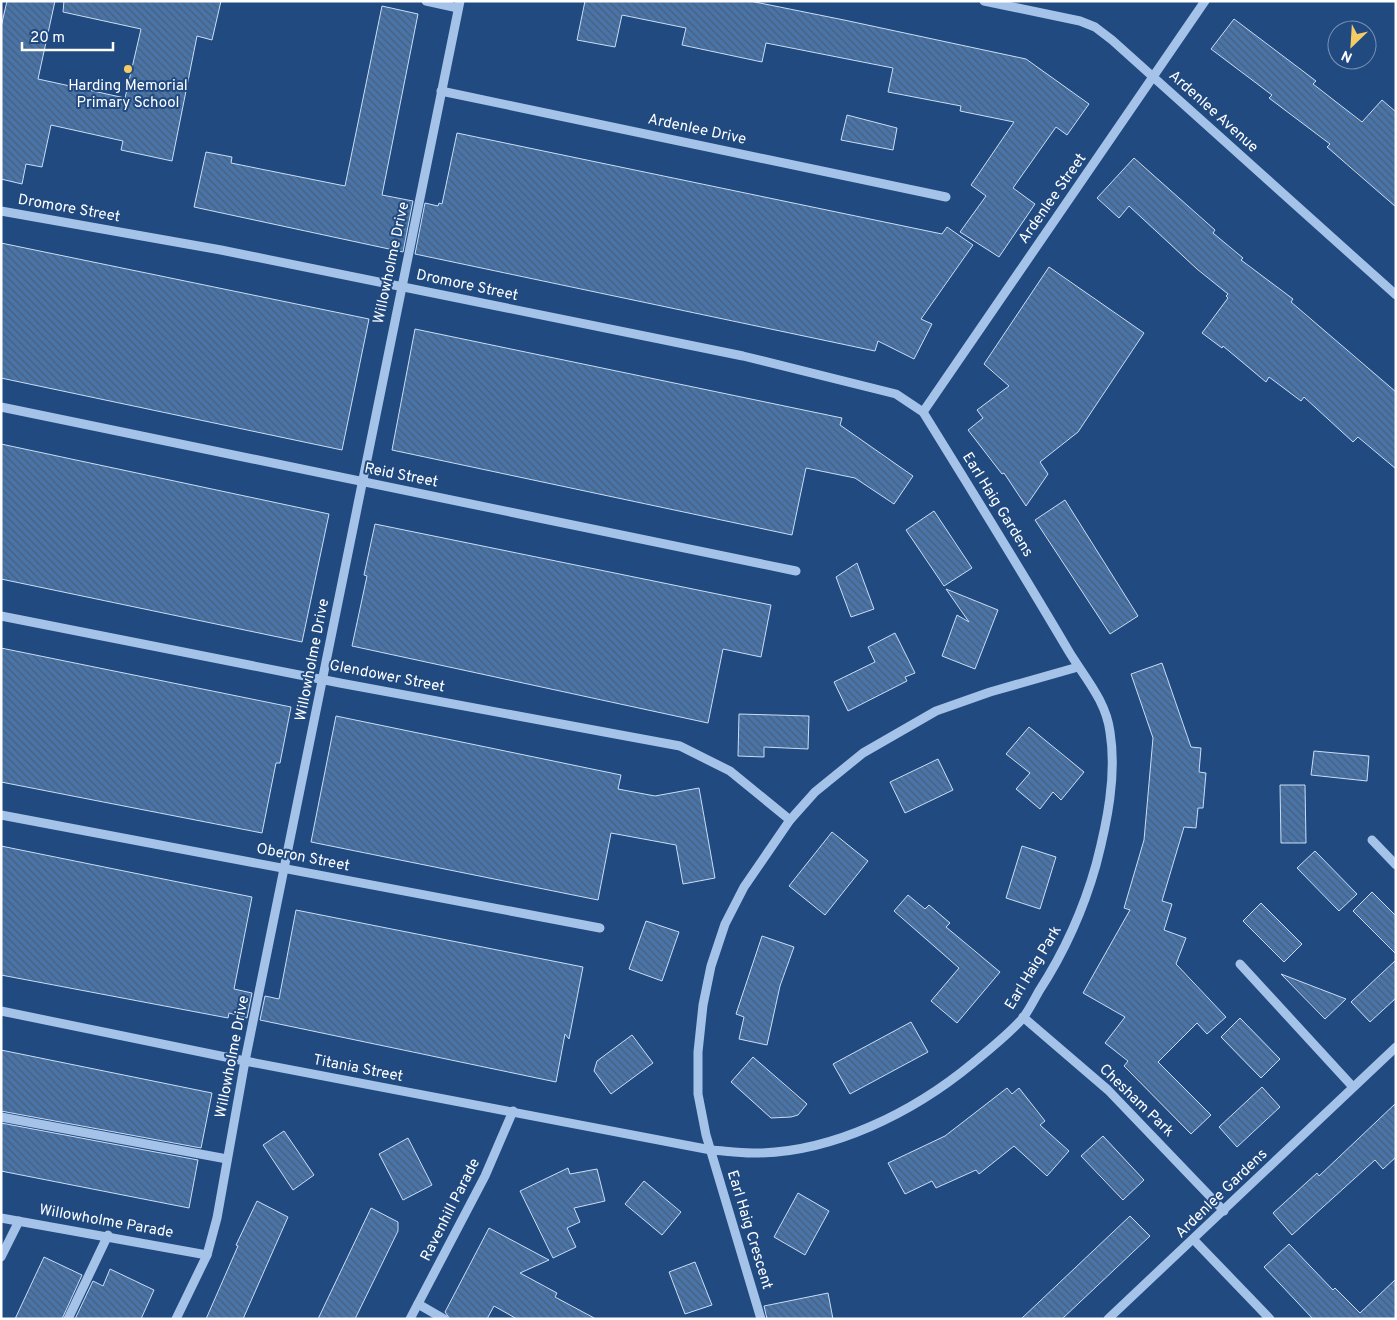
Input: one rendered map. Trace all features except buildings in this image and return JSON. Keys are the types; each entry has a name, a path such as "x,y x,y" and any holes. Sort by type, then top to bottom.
{"street":[{"path":"426,1 459,5"},
{"name":"Ardenlee Avenue","path":"984,1 1080,21 1095,27 1154,77 1396,295"},
{"name":"Ardenlee Street","path":"922,412 1205,1"},
{"name":"Willowholme Drive","path":"176,1319 207,1255 217,1218 245,1061 459,5"},
{"name":"Ardenlee Drive","path":"441,91 946,197"},
{"name":"Dromore Street","path":"1,211 221,250 401,286 743,356 867,385"},
{"name":"Earl Haig Gardens","path":"867,385 896,394 922,412 1030,584 1078,667"},
{"name":"Reid Street","path":"1,407 796,571"},
{"name":"Glendower Street","path":"1,616 322,679 680,746 730,771 790,820"},
{"path":"711,1150 698,1094 698,1052 703,1005 711,966 726,924 744,887 790,820 814,792 863,753 936,711 990,692 1078,667"},
{"name":"Earl Haig Park","path":"711,1150 754,1153 793,1148 855,1132 895,1116 947,1084 987,1051 1023,1017 1065,947 1079,919 1100,850 1109,807 1112,767 1110,731 1100,698 1078,667"},
{"name":"Oberon Street","path":"1,815 600,928"},
{"path":"1372,840 1396,865"},
{"path":"1240,964 1353,1087"},
{"name":"Titania Street","path":"1,1011 245,1061 711,1150"},
{"name":"Chesham Park","path":"1023,1017 1108,1090 1224,1211"},
{"name":"Ardenlee Gardens","path":"1108,1319 1396,1048"},
{"name":"Ravenhill Parade","path":"410,1319 485,1176 513,1111"},
{"path":"1,1117 227,1159"},
{"name":"Earl Haig Crescent","path":"711,1150 761,1319"},
{"name":"Willowholme Parade","path":"1,1218 108,1235 207,1255"},
{"path":"1,1257 19,1221"},
{"path":"68,1319 108,1235"},
{"path":"1194,1240 1270,1319"},
{"path":"418,1304 444,1319"}],"place":[{"name":"Harding Memorial Primary School","path":"128,69"}]}
